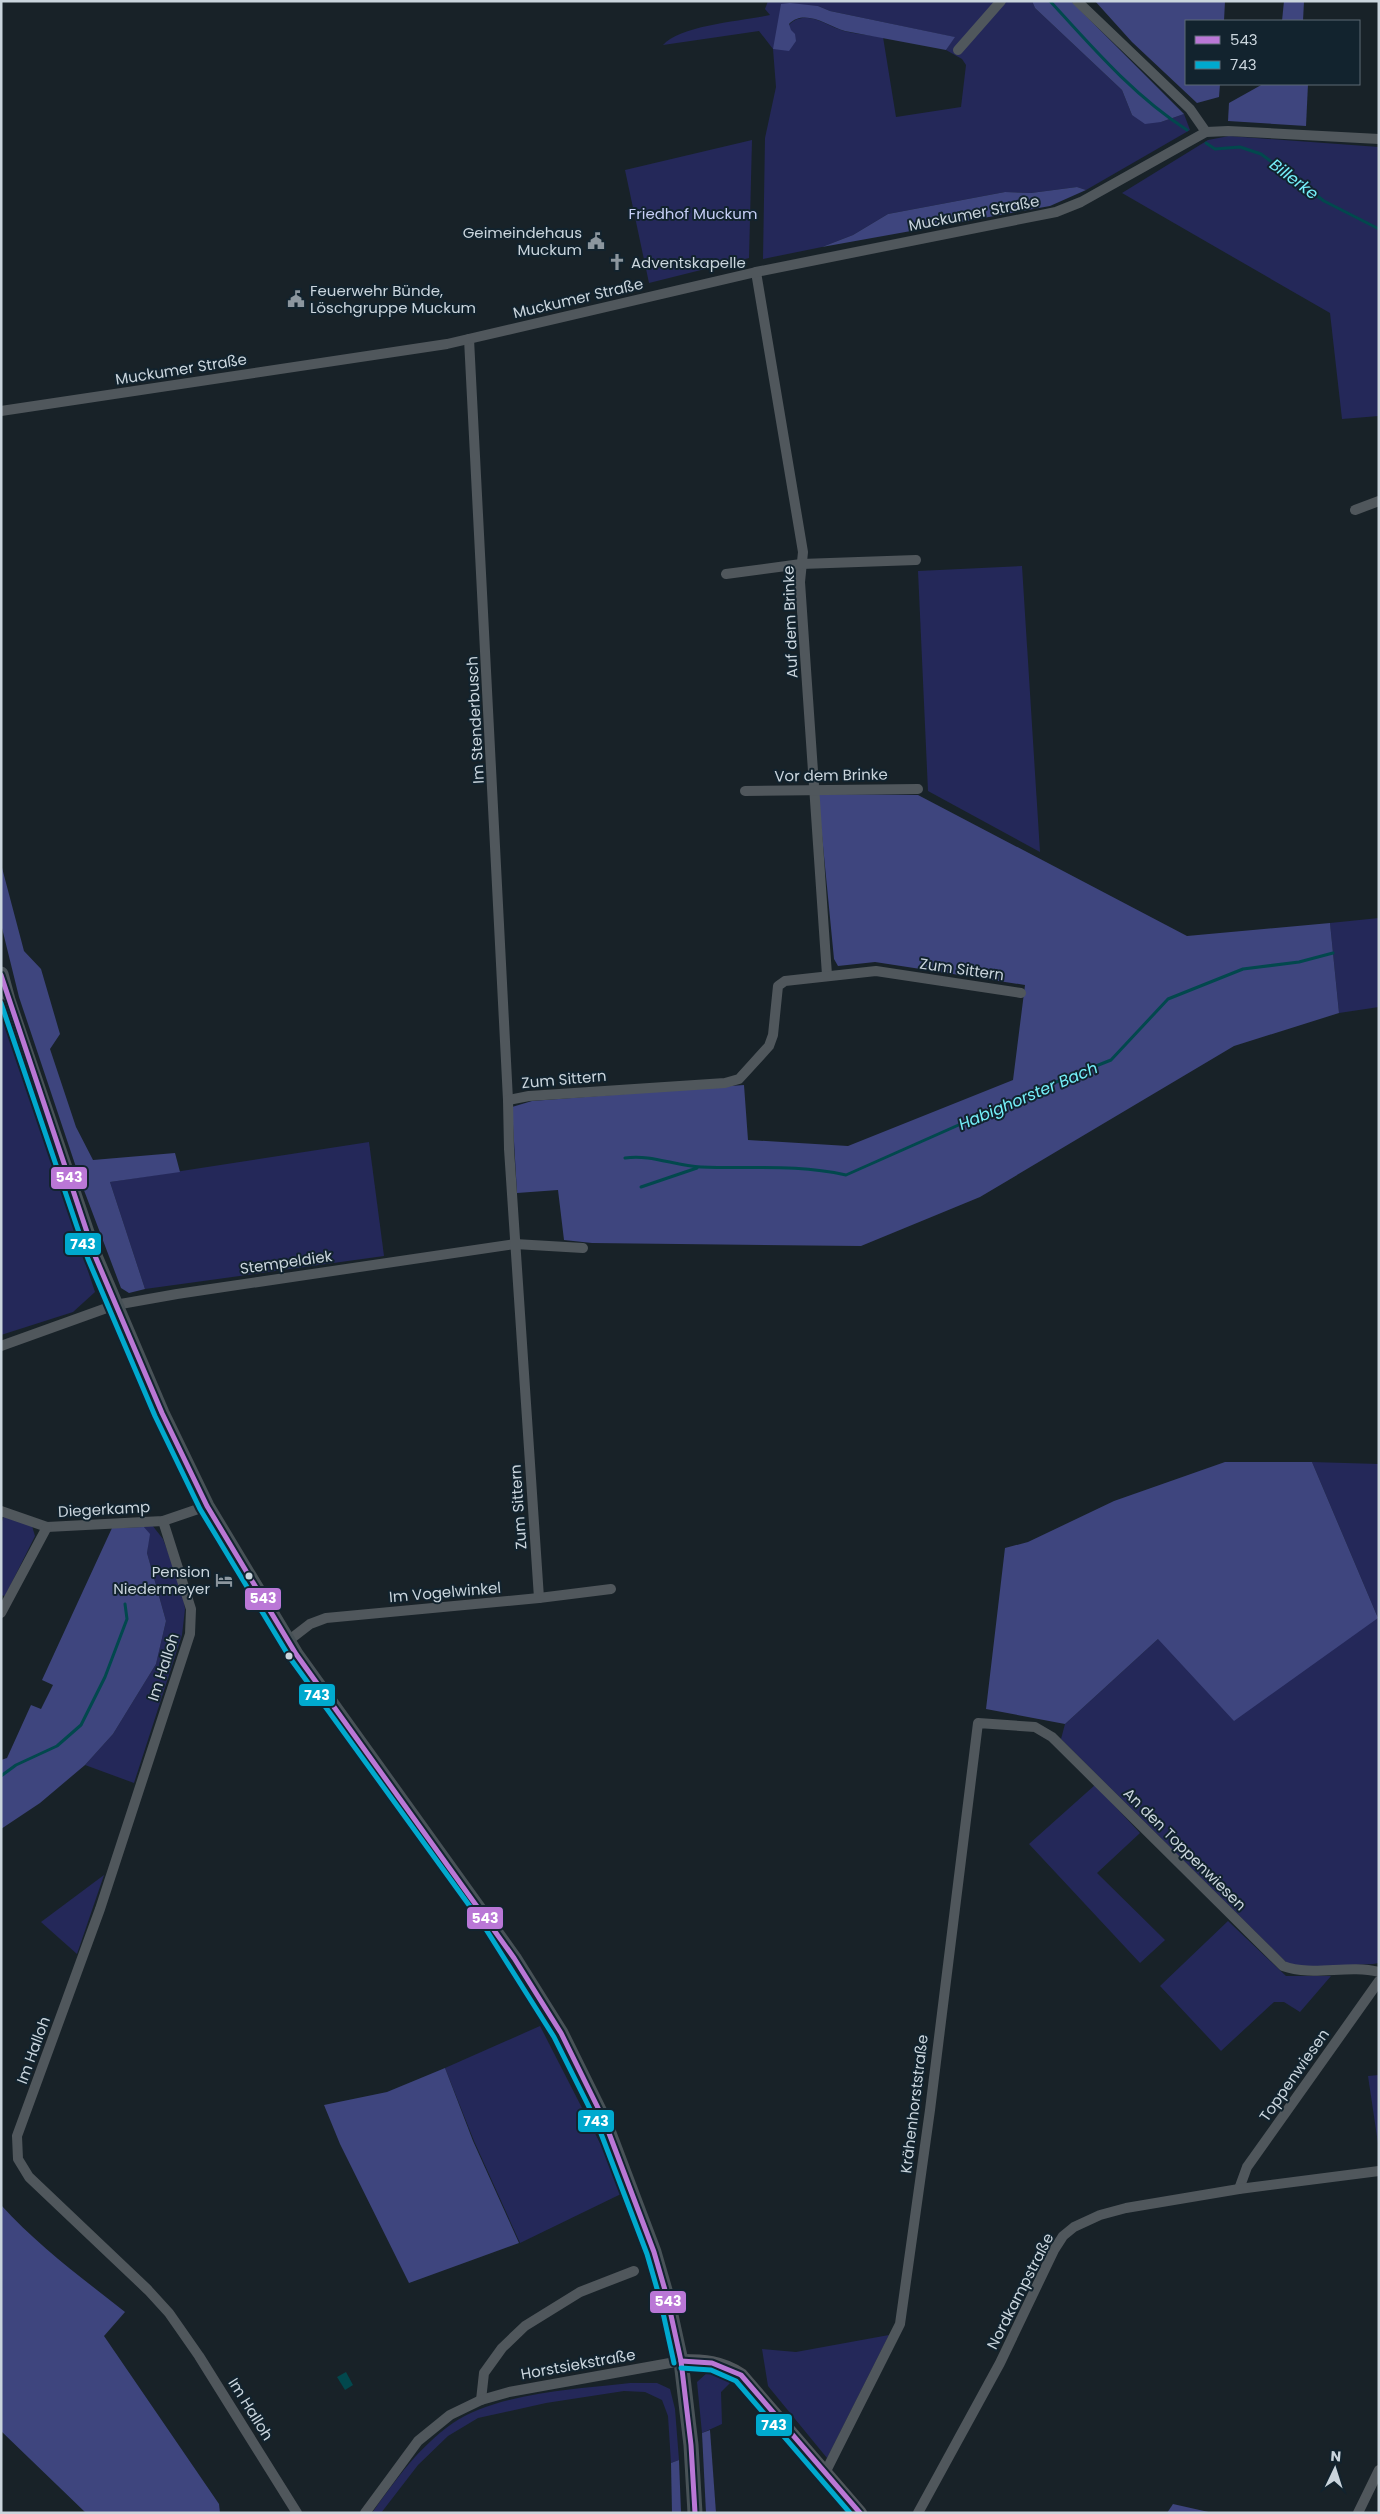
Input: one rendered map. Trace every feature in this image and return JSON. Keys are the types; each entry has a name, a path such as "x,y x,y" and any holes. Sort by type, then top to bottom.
{"main road":[{"path":"1,974 88,1238 115,1306 208,1506 288,1641 488,1919 561,2033 604,2120 654,2252 667,2297 681,2361 691,2445 695,2513"}],"street":[{"path":"958,50 1001,1"},
{"path":"1077,1 1190,109 1206,132"},
{"name":"Muckumer Straße","path":"1,411 469,339 756,272 1056,212 1081,202 1206,132 1228,130 1379,139"},
{"name":"Auf dem Brinke","path":"756,272 803,552 800,582 827,975"},
{"name":"Im Stenderbusch","path":"469,339 508,1100"},
{"path":"1355,510 1379,501"},
{"path":"726,574 801,564 916,560"},
{"name":"Vor dem Brinke","path":"745,791 918,789"},
{"name":"Zum Sittern","path":"539,1598 509,1149 508,1100 529,1096 725,1083 739,1078 770,1046 773,1035 778,986 784,980 876,971 1021,992"},
{"name":"Stempeldiek","path":"1,1346 115,1306 177,1294 516,1244 582,1248"},
{"name":"Diegerkamp","path":"1,1511 47,1527 163,1521 208,1506"},
{"name":"Im Halloh","path":"163,1521 191,1609 190,1634 100,1909 17,2136 18,2159 29,2177 148,2290 169,2313 199,2356 297,2513"},
{"path":"1,1613 47,1527"},
{"name":"Im Vogelwinkel","path":"288,1641 310,1624 326,1618 539,1598 611,1589"},
{"name":"An den Toppenwiesen","path":"978,1723 1035,1726 1052,1737 1283,1966 1302,1970 1364,1969 1379,1972"},
{"name":"Krähenhorststraße","path":"826,2473 900,2324 930,2110 978,1723"},
{"name":"Toppenwiesen","path":"1239,2189 1247,2167 1379,1981"},
{"name":"Nordkampstraße","path":"918,2513 1000,2363 1054,2250 1063,2236 1074,2227 1100,2215 1156,2202 1379,2171"},
{"path":"481,2400 484,2373 502,2348 525,2326 580,2292 634,2271"},
{"path":"681,2361 710,2360 730,2367 741,2375 860,2513"},
{"name":"Horstsiekstraße","path":"365,2513 418,2441 450,2415 481,2400 509,2392 681,2361"},
{"path":"1358,2513 1379,2470"}],"green space":[{"path":"768,1 1032,1 1035,8 1122,90 1132,115 1161,122 1184,114 1190,130 1086,190 1077,187 1031,193 1005,192 888,214 853,235 822,247 763,259 765,138 776,87 773,49 759,31 663,45 671,38 697,28 770,15 765,9","holes":["781,4 818,6 830,11 954,37 946,50 962,59 966,65 961,107 896,117 883,37 844,31 809,18 796,20 789,25"]},
{"path":"1229,136 1379,147 1379,416 1342,419 1330,313 1122,193 1208,140"},
{"name":"Friedhof Muckum","path":"752,140 749,258 649,283 625,170"},
{"path":"1022,566 1040,852 928,791 918,571"},
{"path":"1379,918 1379,1007 1339,1013 1330,923"},
{"path":"1,1009 95,1292 73,1312 1,1335"},
{"path":"369,1142 384,1256 145,1289 110,1182"},
{"path":"1312,1462 1379,1464 1379,1963 1373,1964 1303,1967 1287,1963 1061,1739 1065,1724 1158,1639 1378,1618"},
{"path":"4,1516 32,1526 35,1536 5,1596 1,1595 1,1524"},
{"path":"152,1525 163,1539 182,1589 185,1609 182,1635 134,1783 85,1765 113,1734 156,1664 166,1621 147,1553 149,1534 144,1527"},
{"path":"1095,1785 1140,1833 1097,1873 1165,1940 1140,1963 1029,1844"},
{"path":"104,1875 77,1954 41,1922"},
{"path":"1228,1921 1286,1976 1331,1976 1300,2012 1284,2002 1274,2002 1221,2051 1160,1986"},
{"path":"540,2026 601,2145 621,2194 520,2243 474,2141 445,2068"},
{"path":"1379,2075 1379,2150 1368,2076"},
{"path":"889,2335 827,2458 768,2386 762,2349 796,2352"},
{"path":"717,2371 738,2381 730,2383 721,2392 722,2424 702,2433 697,2382 708,2372"},
{"path":"630,2383 657,2383 670,2389 675,2409 679,2460 671,2463 668,2416 662,2400 645,2392 624,2391 546,2403 478,2418 448,2436 418,2465 381,2513 372,2513 399,2476 429,2442 453,2423 471,2413 491,2405 538,2394"}],"shaded area":[{"path":"1032,1 1071,1 1184,114 1161,122 1145,124 1132,115 1122,90 1035,8"},
{"path":"1095,1 1225,1 1224,20 1185,20 1185,85 1220,85 1219,97 1197,103 1132,42"},
{"path":"1284,1 1304,1 1303,20 1282,20"},
{"path":"781,4 818,6 830,11 955,37 946,50 845,31 817,20 802,18 789,24 795,34 796,41 789,51 773,49"},
{"path":"1261,85 1308,85 1306,126 1228,121 1229,103"},
{"path":"1077,187 1086,190 1050,206 822,247 853,235 888,214 1005,192 1031,193"},
{"path":"818,794 918,795 1187,936 1330,923 1339,1013 1234,1046 980,1197 861,1246 592,1243 564,1240 558,1190 517,1193 512,1107 532,1101 744,1085 748,1140 848,1146 1013,1080 1025,985 875,962 838,966 834,959"},
{"path":"1,864 24,951 41,969 60,1034 50,1049 76,1127 93,1160 175,1153 180,1172 110,1182 145,1289 129,1293 121,1288 82,1185 19,997 1,924"},
{"path":"1225,1462 1312,1462 1378,1618 1234,1721 1158,1639 1065,1724 986,1709 1005,1548 1028,1542 1114,1501"},
{"path":"144,1527 150,1534 147,1553 166,1621 156,1664 113,1734 85,1765 40,1803 1,1829 1,1760 7,1758 31,1705 41,1709 53,1685 42,1680 112,1528"},
{"path":"445,2068 473,2141 519,2243 409,2283 340,2144 324,2105 387,2092"},
{"path":"1,2205 15,2220 76,2274 125,2312 104,2336 219,2504 220,2513 86,2513 1,2431"},
{"path":"346,2372 353,2385 345,2390 337,2377"},
{"path":"710,2430 716,2513 706,2513 702,2433"},
{"path":"679,2460 681,2513 672,2513 671,2463"},
{"path":"1173,2504 1213,2513 1167,2513"}],"waterway":[{"name":"Billerke","path":"1050,1 1114,70 1149,102 1187,130"},
{"name":"Billerke","path":"1206,143 1215,149 1240,147 1261,154 1324,201 1379,229"},
{"name":"Habighorster Bach","path":"625,1158 654,1159 701,1167 791,1168 846,1175 1051,1084 1111,1060 1168,999 1243,969 1299,962 1333,953"},
{"name":"Habighorster Bach","path":"641,1187 697,1168"},
{"path":"1,1776 16,1765 57,1746 81,1725 105,1677 127,1619 125,1604"}],"transit line":[{"name":"543","path":"1,975 95,1256 162,1413 207,1506 296,1654 514,1958 561,2033 604,2120 654,2252 667,2297 681,2361 691,2445 695,2513"},
{"name":"743","path":"1,1003 88,1259 155,1416 200,1509 290,1658 482,1923 554,2037 597,2123 647,2254 660,2299 674,2363"},
{"name":"543","path":"681,2361 712,2363 741,2375 860,2513"},
{"name":"743","path":"681,2368 711,2370 736,2381 850,2513"}],"place":[{"name":"Geimeindehaus Muckum","path":"596,241"},
{"name":"Adventskapelle","path":"617,262"},
{"name":"Feuerwehr Bünde, Löschgruppe Muckum","path":"296,299"},
{"name":"Pension Niedermeyer","path":"224,1580"}]}
